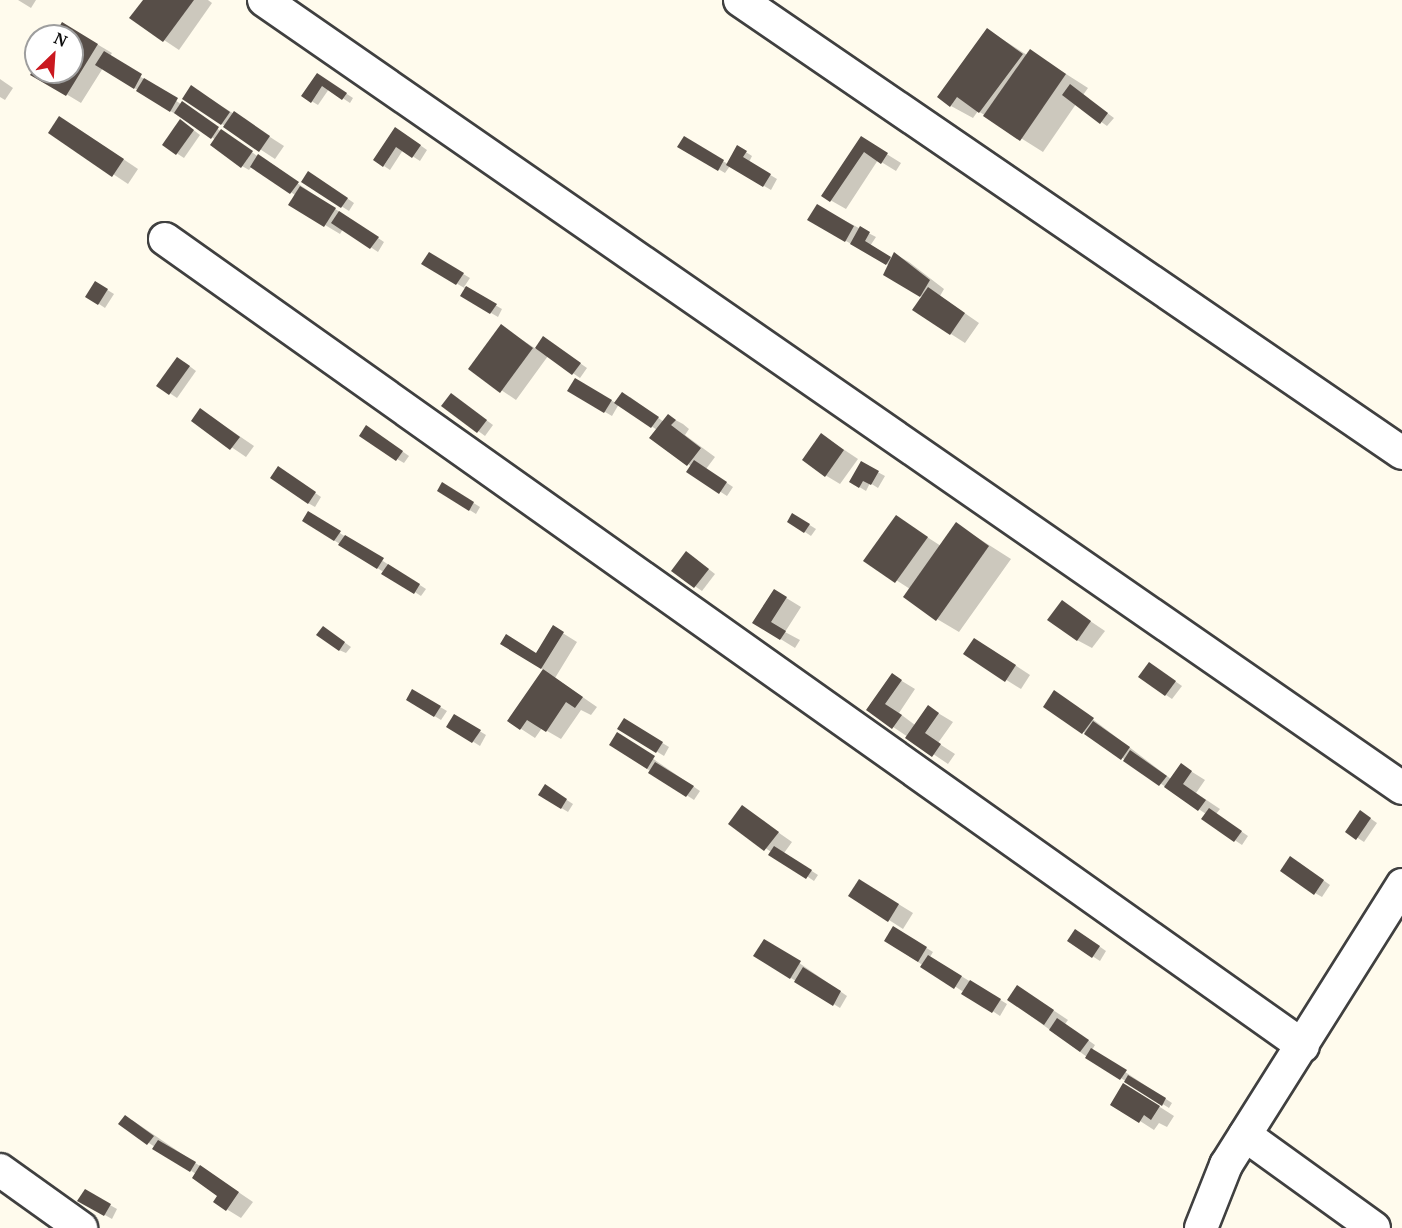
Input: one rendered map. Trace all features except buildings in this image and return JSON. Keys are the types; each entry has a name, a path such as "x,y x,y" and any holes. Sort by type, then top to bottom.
{"street":[{"path":"264,0 1402,788"},
{"path":"740,0 1402,453"},
{"path":"165,239 1303,1046"},
{"path":"1202,1228 1226,1165 1303,1046 1392,926 1402,885"},
{"path":"1245,1135 1374,1228"},
{"path":"0,1170 81,1228"}]}
